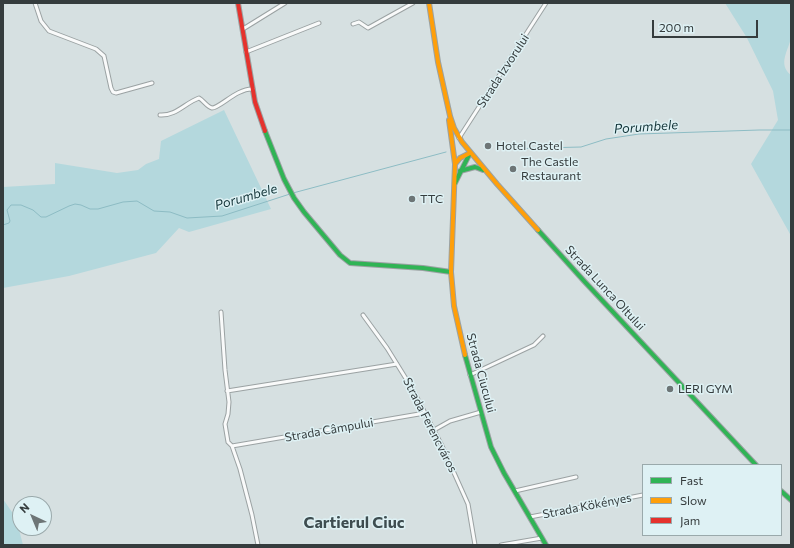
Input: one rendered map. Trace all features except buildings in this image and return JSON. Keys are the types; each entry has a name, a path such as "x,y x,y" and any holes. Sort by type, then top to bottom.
{"main road":[{"path":"238,3 253,89 261,120 276,161 294,198 347,262 451,272"},
{"path":"428,3 438,62 450,116 449,122 455,164 453,191"},
{"name":"Strada Lunca Oltului","path":"450,116 459,138 470,153 584,281 755,464"},
{"path":"455,164 460,158 470,153"},
{"path":"453,191 456,179 470,153"},
{"path":"460,171 475,167 486,171"},
{"name":"Strada Ciucului","path":"453,191 451,272 454,306 470,375 491,447 546,545"},
{"path":"782,491 791,500"}],"street":[{"path":"35,3 41,21 49,30 101,52 104,56 113,92 116,93 152,83"},
{"path":"243,29 285,3"},
{"path":"353,24 359,22 368,28 413,3"},
{"name":"Strada Izvorului","path":"459,138 546,3"},
{"path":"246,52 319,22"},
{"path":"160,115 171,114 188,102 199,98 209,106 215,107 242,90 253,89"},
{"path":"221,312 229,402 225,424 228,442 232,446 240,469 258,545"},
{"name":"Strada Ferencváros","path":"364,315 397,364 434,430 468,504 475,545"},
{"path":"470,375 534,345 543,336"},
{"path":"227,391 397,364"},
{"path":"434,430 450,422 480,412"},
{"name":"Strada Câmpului","path":"232,446 425,413"},
{"path":"515,491 576,477"},
{"name":"Strada Kökényes","path":"530,518 642,495"},
{"path":"501,545 542,538"}],"shaded area":[{"path":"725,3 791,3 792,33 784,62 787,71 791,75 791,255 790,234 751,164 778,120 773,91 747,38"},
{"path":"224,110 271,209 189,232 179,228 156,253 69,276 3,288 3,187 55,184 55,163 117,173 138,170 146,164 159,159 161,141"},
{"path":"3,499 12,512 12,536 21,536 23,545 3,545"}],"waterway":[{"name":"Porumbele","path":"503,149 581,147 606,139 639,134 791,130"},
{"name":"Porumbele","path":"293,193 446,152"},
{"name":"Porumbele","path":"3,225 9,223 10,221 7,210 11,205 21,205 33,210 41,217 46,217 75,204 90,209 98,209 123,202 137,201 154,211 170,212 187,218 222,216 290,194"}],"traffic: fast":[{"path":"265,131 284,179 294,198 340,255 350,263 423,268 451,272"},
{"path":"455,183 470,153"},
{"path":"460,171 475,167 483,170"},
{"path":"538,230 755,464"},
{"path":"465,355 491,447 504,473 546,545"},
{"path":"782,492 791,500"}],"traffic: slow":[{"path":"429,3 438,62 454,128 462,142 538,230"},
{"path":"449,120 455,164"},
{"path":"465,355 454,306 451,272 455,164 460,158 470,153"}],"traffic: jam":[{"path":"238,3 255,102 265,131"}],"place":[{"name":"Hotel Castel","path":"488,146"},
{"name":"The Castle Restaurant","path":"513,169"},
{"name":"TTC","path":"412,199"},
{"name":"LERI GYM","path":"670,389"}],"district":[{"name":"Cartierul Ciuc","path":"354,523"}]}
